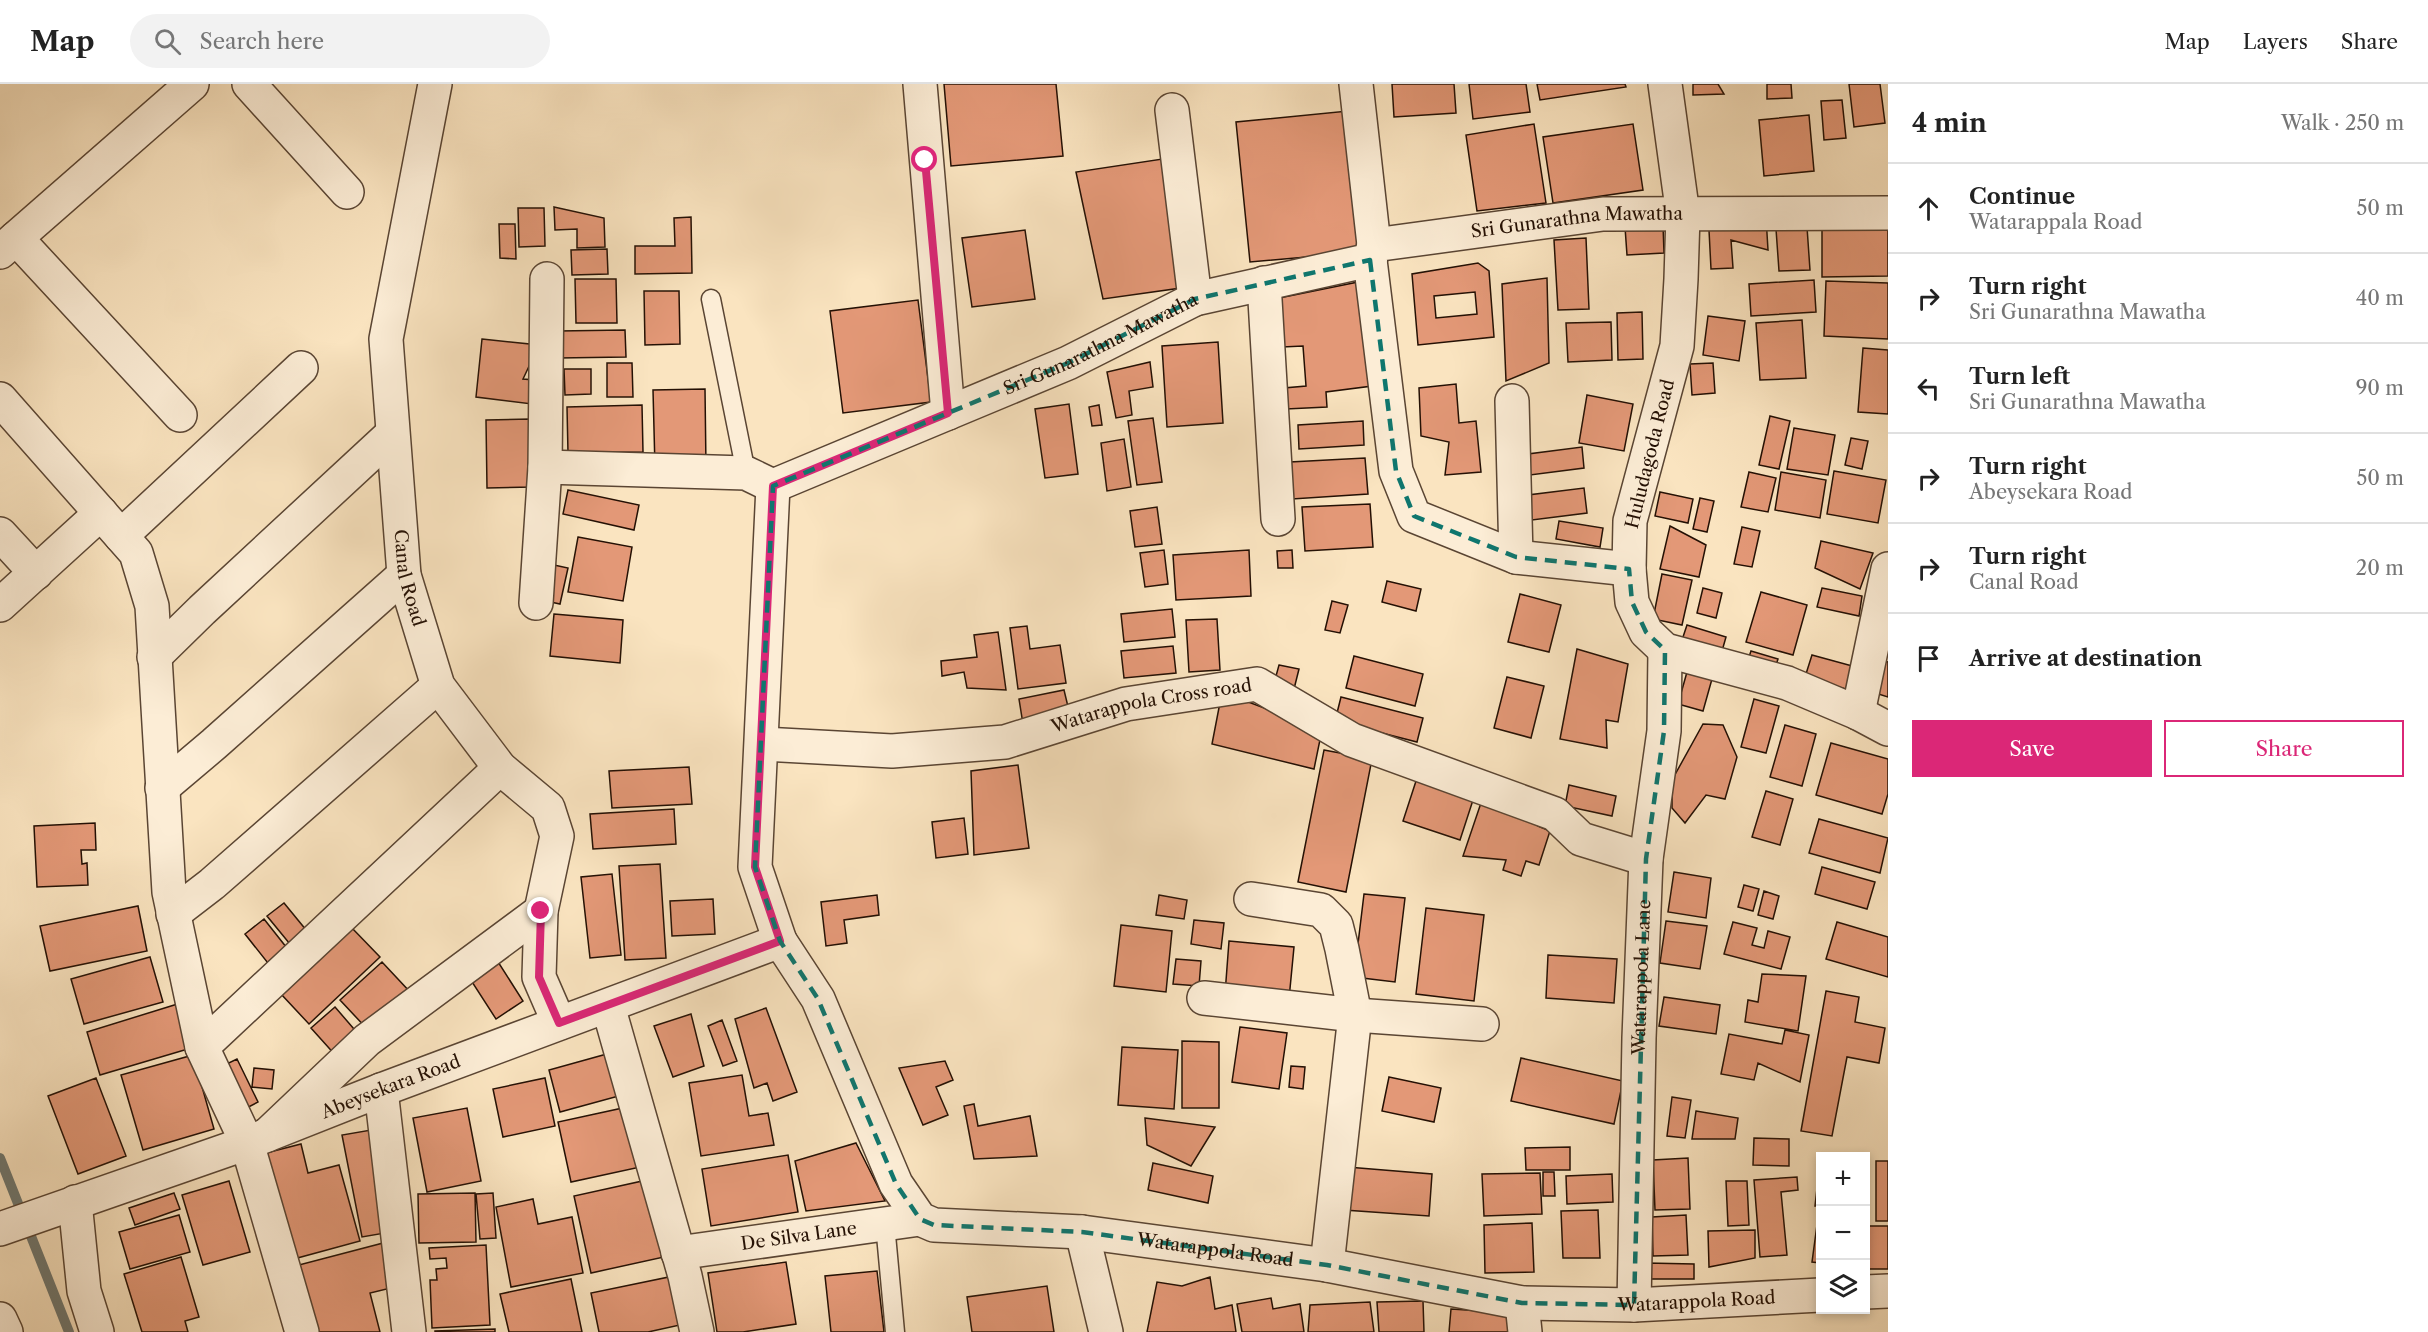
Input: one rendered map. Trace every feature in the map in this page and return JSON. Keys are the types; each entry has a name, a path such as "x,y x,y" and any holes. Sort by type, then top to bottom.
{"street":[{"path":"180,415 8,245 192,84"},
{"path":"249,84 347,192"},
{"name":"Canal Road","path":"435,84 386,339 404,575 438,686 500,768 548,808 557,836 541,911 539,977 559,1023"},
{"path":"920,84 948,413"},
{"path":"1356,84 1396,471 1414,516 1516,557 1629,568"},
{"name":"Huludagoda Road","path":"1665,84 1683,215 1677,346 1630,521 1629,568 1632,602 1646,632 1665,650"},
{"path":"1172,110 1195,299"},
{"name":"Sri Gunarathna Mawatha","path":"760,479 948,413 1068,363 1195,299 1264,283 1372,252 1603,214 1888,213"},
{"path":"536,603 545,467 547,279"},
{"path":"1264,283 1278,519"},
{"path":"0,605 36,573 111,525 301,369"},
{"path":"0,399 136,553 152,606 169,892 173,914 202,1047 257,1139 302,1332"},
{"path":"1512,401 1516,557"},
{"path":"154,657 393,434"},
{"path":"545,467 760,479 763,744 755,867 780,941 818,999 896,1184 920,1219"},
{"path":"0,534 36,573"},
{"path":"1857,712 1888,569"},
{"path":"162,788 404,575"},
{"path":"1665,650 1787,682 1857,712 1888,729"},
{"name":"Watarappola Lane","path":"1634,1305 1639,1038 1646,859 1664,732 1665,650"},
{"name":"Watarappola Cross road","path":"763,744 892,751 1005,742 1126,704 1257,684 1352,740 1555,814 1581,839 1646,859"},
{"path":"173,914 212,884 438,686"},
{"path":"202,1047 500,768"},
{"path":"1251,898 1321,910 1336,925 1355,1015 1327,1265"},
{"path":"257,1139 367,1040 541,911"},
{"name":"Abeysekara Road","path":"0,1229 257,1139 381,1090 780,941"},
{"path":"1204,998 1355,1015 1482,1024"},
{"path":"608,1006 678,1253 697,1332"},
{"path":"381,1090 409,1332"},
{"path":"68,1205 84,1291 97,1332"},
{"name":"Watarappola Road","path":"920,1219 934,1225 1082,1232 1327,1265 1524,1317 1634,1305 1816,1295"},
{"name":"De Silva Lane","path":"678,1253 920,1219"},
{"path":"1082,1232 1106,1332"},
{"path":"1870,1292 1888,1291"},
{"path":"0,1319 6,1332"}],"lane":[{"path":"711,299 760,479"},
{"path":"885,1224 896,1332"}],"highlighted area":[{"path":"1370,260 1396,471 1414,516 1516,557 1629,569 1632,602 1646,632 1665,650 1664,731 1646,859 1634,1305 1522,1303 1327,1265 1082,1232 934,1225 920,1219 896,1184 818,999 780,941 755,867 773,486 1068,363 1195,299"}],"building":[{"path":"944,84 1056,84 1063,156 951,166"},
{"path":"1392,84 1454,84 1456,113 1394,117"},
{"path":"1469,84 1526,84 1530,112 1473,119"},
{"path":"1537,84 1625,84 1626,87 1540,100"},
{"path":"1693,84 1718,84 1724,94 1693,95"},
{"path":"1767,84 1791,84 1792,98 1767,99"},
{"path":"1849,84 1880,84 1885,123 1854,127"},
{"path":"1842,100 1846,138 1824,140 1821,101"},
{"path":"1348,111 1363,252 1250,262 1236,122"},
{"path":"1809,115 1814,171 1764,176 1759,120"},
{"path":"1534,124 1546,203 1477,211 1466,135"},
{"path":"1633,124 1643,190 1553,203 1543,137"},
{"path":"1169,158 1188,287 1103,299 1076,172"},
{"path":"554,207 604,218 605,247 577,248 577,229 555,230"},
{"path":"518,208 544,208 545,246 519,247"},
{"path":"691,217 692,273 635,274 635,246 675,246 674,218"},
{"path":"1766,217 1768,250 1731,240 1733,268 1711,269 1709,230"},
{"path":"499,224 515,224 516,259 500,258"},
{"path":"1663,225 1664,253 1627,255 1625,227"},
{"path":"1807,227 1810,270 1779,271 1776,229"},
{"path":"1822,229 1888,229 1888,276 1822,277"},
{"path":"1025,230 1035,299 972,307 962,238"},
{"path":"1586,238 1589,309 1558,310 1554,240"},
{"path":"607,249 608,274 572,275 571,250"},
{"path":"1478,263 1489,271 1494,337 1418,345 1412,274","holes":["1475,292 1477,314 1436,318 1434,296"]},
{"path":"1547,278 1549,363 1506,381 1502,284"},
{"path":"575,279 616,279 617,323 576,323"},
{"path":"1368,280 1380,385 1326,392 1327,407 1286,409 1284,388 1306,386 1303,346 1282,347 1279,298"},
{"path":"1814,280 1816,312 1751,316 1749,284"},
{"path":"1826,281 1888,283 1888,339 1824,336"},
{"path":"644,291 679,291 680,344 645,345"},
{"path":"918,300 931,402 843,413 830,311"},
{"path":"1642,312 1643,359 1618,360 1617,313"},
{"path":"1708,316 1745,321 1739,361 1703,355"},
{"path":"1802,320 1806,378 1760,380 1756,323"},
{"path":"1611,322 1612,360 1568,362 1566,323"},
{"path":"625,330 626,357 558,358 558,331"},
{"path":"482,339 539,345 523,379 535,380 532,404 476,397"},
{"path":"1218,342 1223,423 1167,427 1162,346"},
{"path":"1863,348 1888,350 1888,414 1858,412"},
{"path":"1150,362 1153,387 1129,391 1132,415 1116,418 1107,372"},
{"path":"607,363 632,363 633,397 607,397"},
{"path":"1713,363 1715,393 1692,395 1690,364"},
{"path":"564,369 591,369 591,394 565,395"},
{"path":"1456,384 1459,423 1476,421 1481,472 1445,475 1449,442 1421,436 1419,388"},
{"path":"705,389 706,467 655,468 653,390"},
{"path":"1587,395 1633,404 1624,451 1579,443"},
{"path":"1069,404 1078,474 1045,478 1035,409"},
{"path":"642,405 643,452 568,453 567,407"},
{"path":"1099,405 1102,425 1092,426 1089,407"},
{"path":"1770,416 1790,421 1779,469 1759,465"},
{"path":"1153,418 1162,482 1137,485 1128,421"},
{"path":"530,419 532,487 487,488 486,420"},
{"path":"1363,421 1364,445 1299,449 1298,425"},
{"path":"1794,428 1835,435 1828,475 1787,469"},
{"path":"1851,438 1868,441 1862,469 1845,465"},
{"path":"1124,439 1131,487 1107,491 1101,443"},
{"path":"1582,447 1584,468 1530,475 1528,454"},
{"path":"1365,458 1368,494 1292,499 1290,462"},
{"path":"1834,471 1886,480 1878,523 1827,514"},
{"path":"1749,472 1776,478 1768,512 1741,507"},
{"path":"1781,472 1826,480 1820,518 1775,510"},
{"path":"1584,488 1587,513 1532,520 1528,495"},
{"path":"568,490 639,505 634,530 563,514"},
{"path":"1660,492 1693,499 1688,523 1655,516"},
{"path":"1700,498 1714,501 1707,532 1693,529"},
{"path":"1370,504 1373,547 1305,551 1302,507"},
{"path":"1157,507 1162,544 1135,547 1130,511"},
{"path":"1559,521 1603,528 1600,547 1556,539"},
{"path":"1670,526 1706,545 1699,577 1660,569"},
{"path":"1742,527 1760,531 1752,567 1734,564"},
{"path":"578,537 632,547 623,601 568,592"},
{"path":"1821,541 1873,553 1860,589 1815,568"},
{"path":"1164,550 1168,584 1145,587 1140,553"},
{"path":"1249,550 1251,596 1176,600 1173,555"},
{"path":"1292,550 1293,568 1278,568 1277,551"},
{"path":"554,565 568,568 560,604 546,601"},
{"path":"1662,574 1692,580 1682,625 1653,619"},
{"path":"1387,581 1421,589 1416,611 1382,602"},
{"path":"1703,588 1722,593 1716,618 1697,613"},
{"path":"1822,588 1862,596 1859,616 1817,607"},
{"path":"1761,592 1807,605 1793,655 1746,642"},
{"path":"1520,594 1561,605 1549,652 1508,642"},
{"path":"1332,601 1348,605 1340,633 1325,630"},
{"path":"1172,609 1175,637 1124,642 1121,614"},
{"path":"554,614 623,620 620,663 550,656"},
{"path":"1217,619 1220,670 1189,672 1186,620"},
{"path":"1687,625 1726,637 1722,651 1682,640"},
{"path":"1027,626 1030,649 1060,645 1066,683 1018,689 1010,628"},
{"path":"998,632 1006,690 967,688 964,672 942,676 941,661 977,657 974,635"},
{"path":"1173,646 1176,673 1124,678 1121,651"},
{"path":"1577,649 1628,664 1618,722 1606,720 1607,748 1560,739"},
{"path":"1751,651 1778,659 1774,671 1747,663"},
{"path":"1812,655 1856,667 1849,690 1805,677"},
{"path":"1354,656 1423,674 1415,706 1346,688"},
{"path":"1881,660 1888,662 1888,697 1872,692"},
{"path":"1279,665 1299,669 1293,693 1273,687"},
{"path":"1687,672 1712,679 1703,711 1678,704"},
{"path":"1507,677 1544,686 1531,738 1494,728"},
{"path":"1064,690 1070,715 1023,724 1019,699"},
{"path":"1222,692 1322,730 1314,769 1212,744"},
{"path":"1341,697 1423,718 1417,742 1335,721"},
{"path":"1754,699 1779,706 1766,753 1741,747"},
{"path":"1703,724 1723,725 1737,757 1725,799 1706,795 1685,823 1672,808 1672,780"},
{"path":"1785,725 1816,734 1802,786 1770,777"},
{"path":"1831,743 1888,759 1888,794 1882,814 1816,795"},
{"path":"1324,750 1372,759 1346,892 1298,882"},
{"path":"1018,765 1029,848 974,855 971,771"},
{"path":"689,767 692,804 612,808 609,771"},
{"path":"1417,778 1474,797 1460,840 1403,821"},
{"path":"1569,785 1616,796 1612,816 1565,806"},
{"path":"1766,791 1793,799 1780,845 1752,837"},
{"path":"1483,797 1541,816 1538,826 1550,831 1539,865 1526,861 1521,876 1503,870 1506,860 1463,856"},
{"path":"674,809 676,844 593,849 590,814"},
{"path":"964,818 968,854 936,858 932,822"},
{"path":"1819,819 1888,838 1880,873 1809,853"},
{"path":"95,823 96,850 81,850 82,864 87,863 88,885 37,887 34,826"},
{"path":"660,864 666,958 625,960 619,866"},
{"path":"1822,867 1875,882 1867,909 1815,894"},
{"path":"1674,872 1711,878 1706,918 1668,912"},
{"path":"612,874 621,955 590,958 581,877"},
{"path":"1744,885 1759,889 1753,911 1738,907"},
{"path":"1764,891 1779,896 1773,919 1758,915"},
{"path":"1364,894 1405,898 1395,982 1354,977"},
{"path":"877,895 879,915 844,920 847,943 826,946 821,902"},
{"path":"1159,895 1187,900 1184,919 1156,915"},
{"path":"713,899 715,934 672,936 670,901"},
{"path":"284,903 311,936 294,949 267,916"},
{"path":"138,906 147,951 50,971 40,926"},
{"path":"1426,908 1484,915 1474,1001 1416,994"},
{"path":"264,919 294,957 275,972 245,934"},
{"path":"1194,920 1224,923 1221,949 1191,944"},
{"path":"1666,921 1707,926 1700,969 1660,963"},
{"path":"1733,922 1757,928 1752,945 1764,948 1768,931 1790,937 1781,969 1724,954"},
{"path":"1837,922 1888,937 1888,977 1826,959"},
{"path":"1121,925 1172,931 1166,992 1114,986"},
{"path":"351,927 380,957 309,1024 281,994"},
{"path":"1229,941 1294,947 1289,999 1225,994"},
{"path":"493,954 523,1001 496,1019 465,971"},
{"path":"1548,955 1617,959 1614,1003 1546,998"},
{"path":"150,957 163,1002 84,1024 71,979"},
{"path":"1176,959 1201,961 1199,986 1173,984"},
{"path":"382,962 411,993 369,1031 340,1000"},
{"path":"1762,974 1806,976 1798,1031 1745,1022 1748,1000 1758,1002"},
{"path":"1826,991 1859,997 1855,1022 1885,1028 1879,1063 1847,1057 1832,1136 1801,1131"},
{"path":"1664,997 1720,1005 1716,1034 1659,1026"},
{"path":"184,1002 198,1046 100,1075 87,1032"},
{"path":"335,1007 360,1036 337,1057 311,1028"},
{"path":"766,1008 797,1092 773,1101 767,1083 754,1088 735,1019"},
{"path":"691,1014 704,1066 673,1077 654,1026"},
{"path":"722,1020 737,1061 723,1066 708,1026"},
{"path":"1240,1027 1287,1033 1279,1089 1232,1082"},
{"path":"1785,1030 1809,1035 1800,1082 1758,1063 1754,1080 1721,1074 1729,1034 1782,1044"},
{"path":"1182,1041 1219,1042 1219,1108 1182,1108"},
{"path":"1122,1047 1178,1050 1174,1109 1118,1105"},
{"path":"614,1052 626,1094 560,1112 549,1070"},
{"path":"193,1055 214,1129 143,1150 121,1075"},
{"path":"1521,1058 1623,1081 1614,1124 1511,1101"},
{"path":"237,1059 258,1102 235,1114 214,1070"},
{"path":"945,1061 953,1080 936,1087 948,1115 923,1125 899,1068"},
{"path":"1291,1066 1305,1067 1303,1089 1289,1087"},
{"path":"254,1068 274,1070 272,1089 252,1087"},
{"path":"742,1075 749,1116 768,1113 774,1145 701,1156 689,1083"},
{"path":"1389,1077 1441,1088 1434,1122 1382,1111"},
{"path":"96,1078 126,1156 78,1174 48,1096"},
{"path":"545,1078 555,1126 503,1137 493,1089"},
{"path":"1672,1097 1691,1100 1685,1138 1667,1136"},
{"path":"974,1104 978,1126 1030,1116 1037,1156 974,1159 964,1106"},
{"path":"632,1106 645,1166 571,1182 558,1122"},
{"path":"467,1108 481,1181 427,1192 413,1118"},
{"path":"1696,1111 1738,1118 1735,1139 1692,1139"},
{"path":"1145,1118 1215,1127 1191,1166 1147,1145"},
{"path":"371,1130 391,1232 362,1237 342,1135"},
{"path":"1754,1138 1789,1139 1789,1166 1753,1165"},
{"path":"856,1143 885,1201 806,1211 795,1161"},
{"path":"301,1144 308,1173 339,1165 360,1241 290,1260 262,1154"},
{"path":"1570,1147 1570,1170 1526,1170 1525,1148"},
{"path":"788,1155 798,1212 711,1226 702,1169"},
{"path":"1688,1158 1690,1209 1655,1210 1653,1160"},
{"path":"1876,1161 1888,1161 1888,1221 1876,1221"},
{"path":"1153,1163 1213,1176 1208,1203 1148,1190"},
{"path":"1347,1167 1432,1174 1429,1216 1344,1210"},
{"path":"1543,1172 1554,1172 1555,1196 1543,1196"},
{"path":"1540,1173 1542,1214 1484,1216 1482,1174"},
{"path":"1612,1174 1613,1202 1567,1204 1566,1176"},
{"path":"1797,1177 1798,1190 1781,1192 1787,1255 1760,1257 1754,1180"},
{"path":"647,1180 664,1257 591,1273 574,1196"},
{"path":"229,1181 250,1252 203,1265 182,1195"},
{"path":"1726,1181 1747,1181 1749,1225 1728,1226"},
{"path":"174,1193 180,1209 135,1225 129,1208"},
{"path":"475,1193 476,1242 419,1243 418,1194"},
{"path":"493,1193 496,1238 480,1239 476,1194"},
{"path":"533,1199 538,1224 572,1217 583,1273 511,1287 496,1207"},
{"path":"1598,1210 1600,1258 1563,1258 1561,1211"},
{"path":"179,1215 190,1252 130,1269 119,1232"},
{"path":"1686,1215 1688,1255 1653,1256 1652,1217"},
{"path":"1532,1223 1534,1272 1485,1273 1484,1225"},
{"path":"1870,1226 1888,1226 1888,1269 1870,1269"},
{"path":"1755,1230 1755,1258 1709,1267 1708,1231"},
{"path":"1816,1232 1816,1262 1812,1262"},
{"path":"387,1242 399,1286 370,1293 380,1332 312,1332 295,1266"},
{"path":"486,1245 490,1325 432,1328 430,1280 437,1280 436,1269 447,1268 446,1258 430,1259 429,1248"},
{"path":"181,1257 199,1317 185,1321 188,1332 142,1332 124,1274"},
{"path":"786,1262 796,1324 743,1332 717,1332 708,1273"},
{"path":"1646,1263 1694,1264 1694,1279 1646,1279"},
{"path":"877,1271 884,1332 831,1332 825,1276"},
{"path":"669,1277 680,1325 648,1332 599,1332 591,1293"},
{"path":"1210,1277 1215,1309 1232,1305 1236,1332 1147,1332 1157,1282 1182,1286"},
{"path":"571,1279 582,1332 509,1332 500,1294"},
{"path":"1047,1286 1054,1332 972,1332 967,1297"},
{"path":"1271,1298 1273,1309 1300,1304 1304,1332 1242,1332 1237,1304"},
{"path":"1423,1301 1424,1332 1379,1332 1377,1302"},
{"path":"1370,1302 1374,1332 1308,1332 1310,1305"},
{"path":"1451,1309 1513,1313 1512,1332 1449,1332"},
{"path":"495,1329 495,1332 435,1332 435,1331"}],"waterway":[{"path":"0,1158 69,1332"}],"route":[{"path":"541,911 539,977 559,1023 780,941 755,867 763,744 773,486 948,413 925,160"}]}
